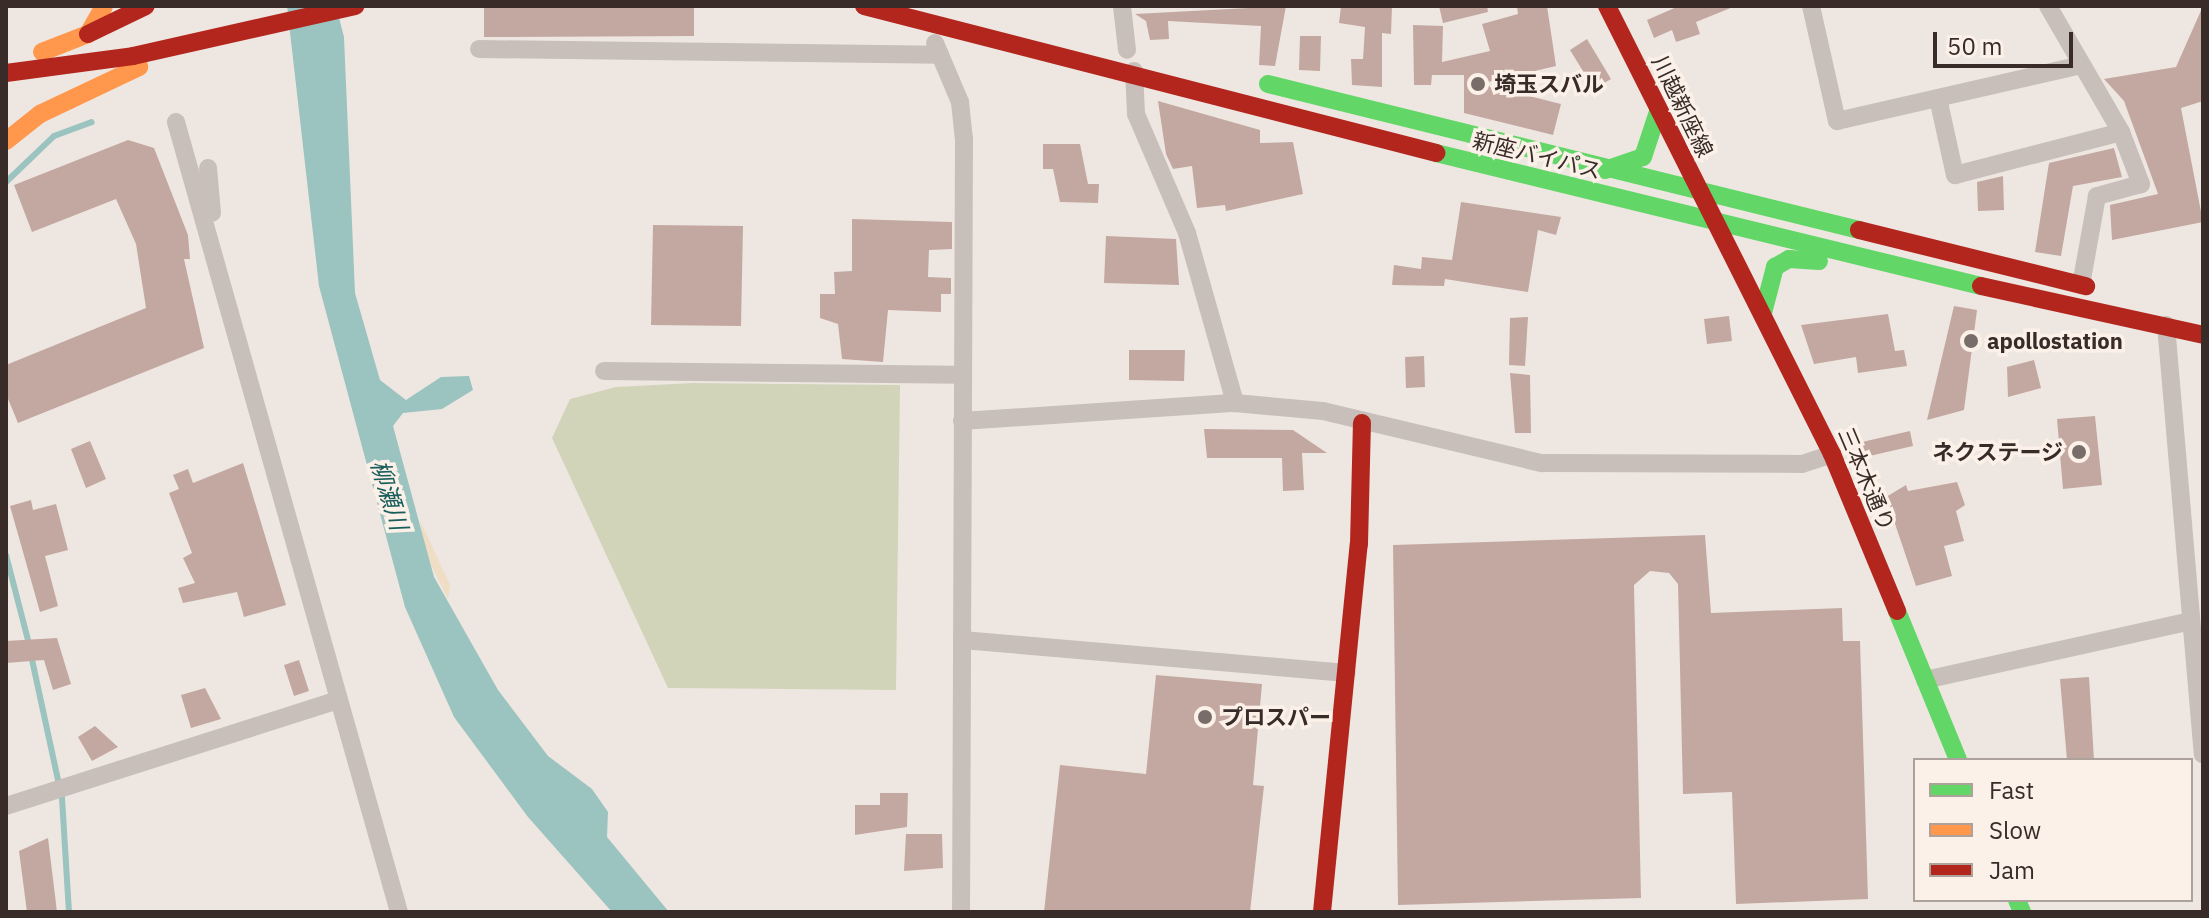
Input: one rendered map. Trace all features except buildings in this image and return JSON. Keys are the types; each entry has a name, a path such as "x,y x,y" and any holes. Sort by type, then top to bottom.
{"main road":[{"path":"88,34 104,6"},
{"path":"42,52 146,6"},
{"path":"6,141 76,94 264,6"},
{"path":"6,73 207,33 321,6"},
{"path":"6,54 152,37 207,33 233,35 355,6"},
{"name":"新座バイパス","path":"864,6 1134,71 1717,225 2203,335"},
{"path":"947,6 1070,36"},
{"name":"川越新座線","path":"1607,6 1717,225"},
{"path":"6,64 152,37"},
{"path":"1099,43 1152,56"},
{"name":"新座バイパス","path":"1242,78 1602,170 2203,315"},
{"path":"1602,170 1622,170 1643,157 1658,112"},
{"name":"三本木通り","path":"1717,225 1832,454 1957,758"},
{"path":"1763,313 1771,273 1789,259 1945,279"},
{"path":"1322,912 1347,673 1362,423"}],"street":[{"path":"1122,6 1127,50"},
{"path":"1811,6 1837,121 2081,65"},
{"path":"2048,6 2121,132 2141,184 2097,196 2081,285"},
{"path":"479,49 937,49 960,102 964,138 960,375 961,912"},
{"path":"1134,71 1136,114 1187,233 1235,403"},
{"path":"1938,98 1955,175 2121,132"},
{"path":"176,122 399,912"},
{"path":"208,168 216,255"},
{"path":"2166,325 2203,754"},
{"path":"604,371 960,375"},
{"path":"962,421 1235,403 1362,423 1542,463 1802,464 1832,454"},
{"path":"1925,680 2191,621"},
{"path":"962,640 1347,673"},
{"path":"6,806 338,700"}],"green space":[{"path":"693,383 900,385 896,690 668,688 552,438 570,399 616,387"}],"sand":[{"path":"420,520 450,585 448,599 425,553"}],"water":[{"name":"柳瀬川","path":"287,6 336,6 344,37 355,293 380,380 406,400 441,377 469,376 473,390 442,409 403,413 393,426 434,577 498,690 548,756 592,789 608,812 607,837 669,912 612,912 528,817 454,717 405,607 319,286"}],"waterway":[{"path":"6,182 54,136 92,122"},
{"path":"6,555 29,644"},
{"path":"31,655 62,798 69,912"}],"traffic: fast":[{"path":"1268,84 1859,230"},
{"path":"1605,170 1643,157 1658,112"},
{"path":"1436,153 1981,286"},
{"path":"1763,313 1775,267 1789,259 1819,261"},
{"path":"1897,611 1957,758"},
{"path":"2018,902 2022,912"}],"traffic: slow":[{"path":"42,52 88,34 104,6"},
{"path":"6,141 40,114 139,67"}],"traffic: jam":[{"path":"88,34 146,6"},
{"path":"6,73 133,56 355,6"},
{"path":"864,6 1436,153"},
{"path":"1607,6 1832,454 1897,611"},
{"path":"1859,230 2086,286"},
{"path":"1981,286 2203,335"},
{"path":"1322,912 1359,544 1362,423"}],"place":[{"name":"埼玉スバル","path":"1478,84"},
{"name":"apollostation","path":"1971,341"},
{"name":"ネクステージ","path":"2079,452"},
{"name":"プロスパー","path":"1205,717"}]}
